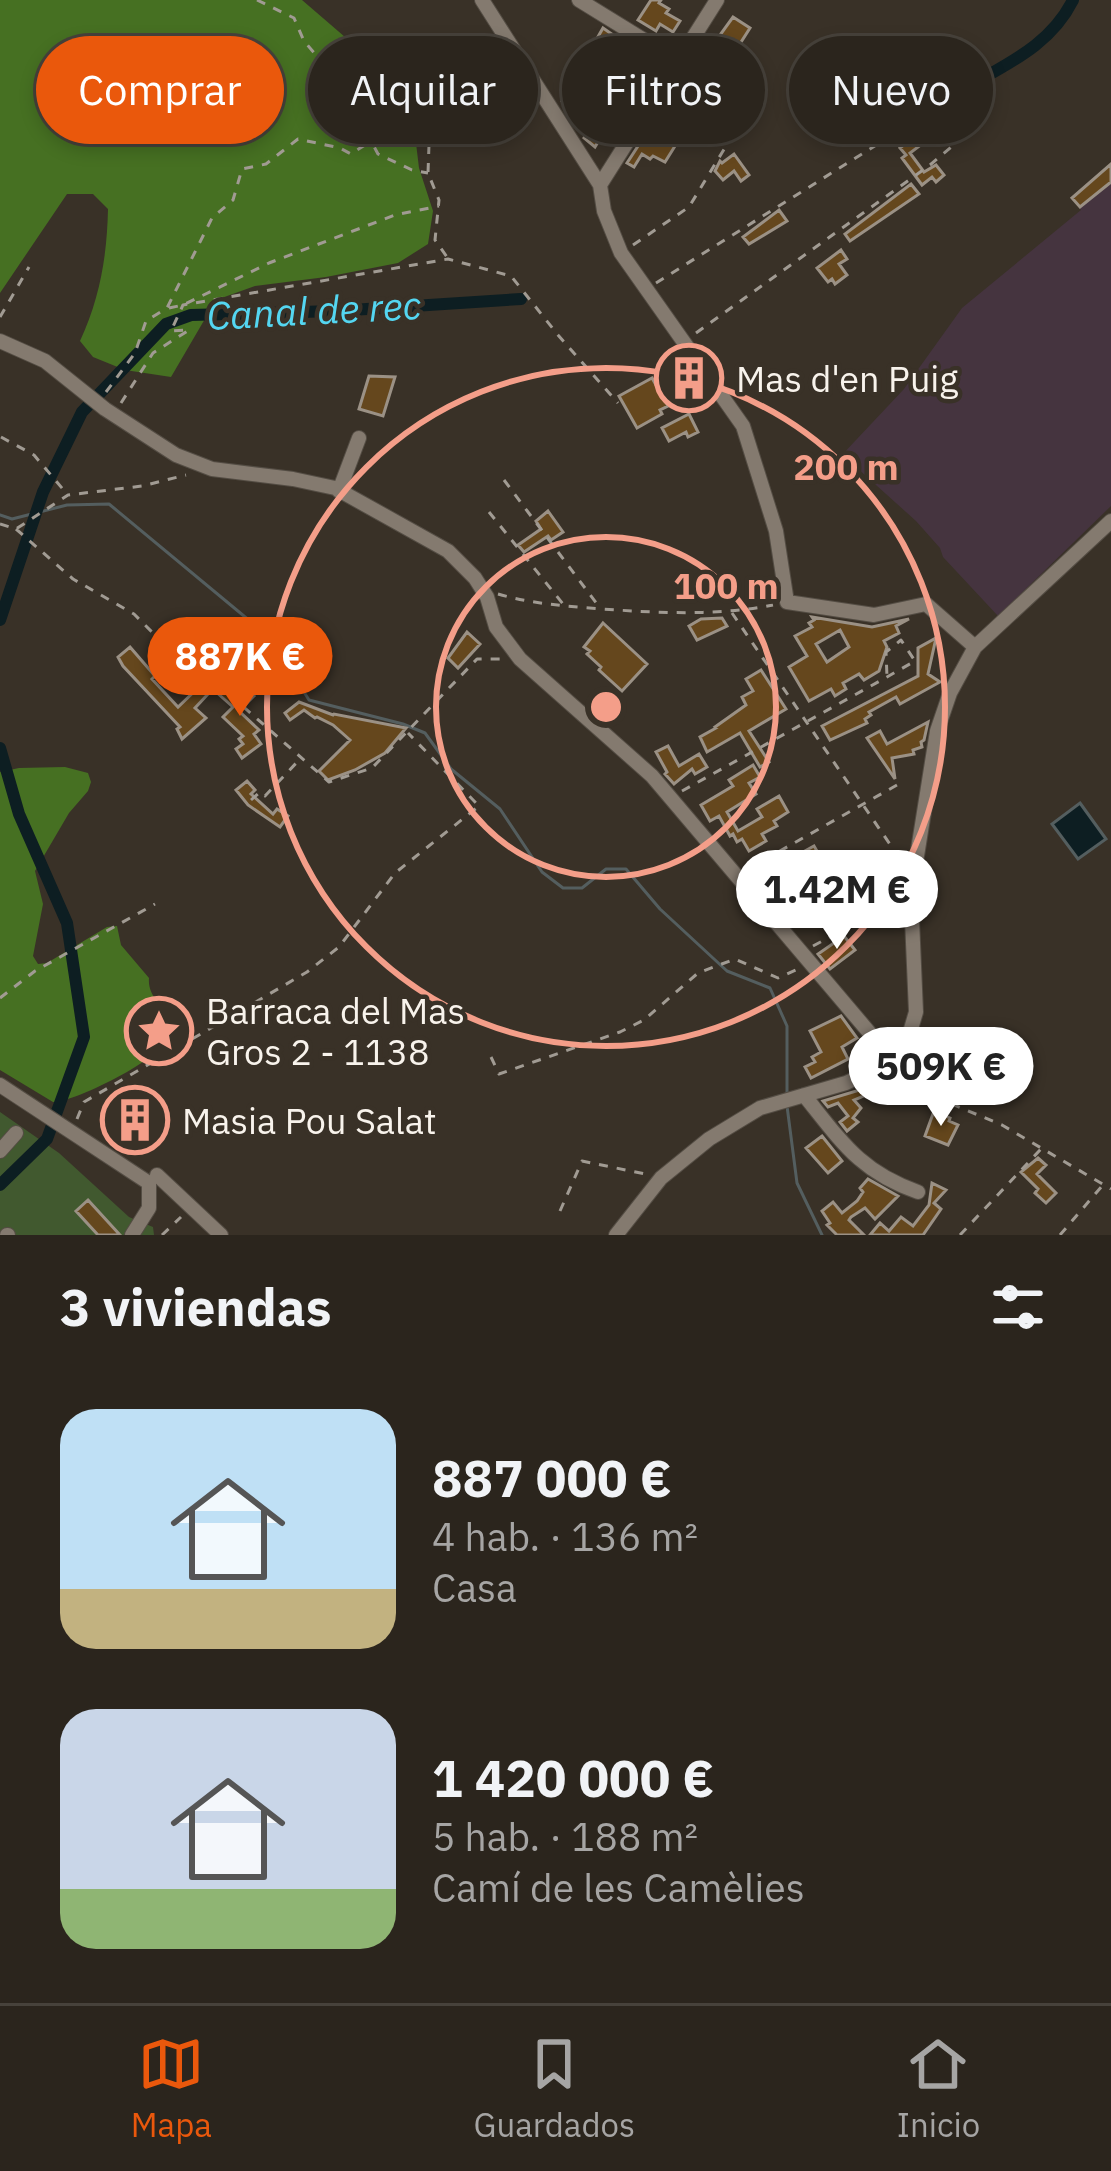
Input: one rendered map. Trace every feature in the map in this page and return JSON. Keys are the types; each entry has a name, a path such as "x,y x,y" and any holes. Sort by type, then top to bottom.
{"street":[{"path":"482,0 600,185 604,211 622,253 743,426 776,531 787,602 874,615 926,604 975,647"},
{"path":"579,0 637,36"},
{"path":"694,36 717,0"},
{"path":"600,185 626,144"},
{"path":"1,342 45,362 113,415 176,455 212,469 293,479 338,491 448,551 475,578 496,627 520,659 652,776 890,1057"},
{"path":"338,491 359,438"},
{"path":"616,1235 661,1178 709,1139 760,1108 846,1083 873,1070 908,1039 916,1012 910,873 950,693 975,647 1111,521"},
{"path":"0,1085 149,1183 149,1208 132,1235"},
{"path":"804,1095 856,1158 893,1184 918,1192"},
{"path":"0,1151 16,1133"},
{"path":"157,1175 221,1235"}],"path":[{"path":"256,0 295,18 308,46"},
{"path":"167,308 212,218 233,200 242,169 266,164 298,139 308,141"},
{"path":"321,144 351,154 366,144"},
{"path":"373,144 379,154 412,170 428,172"},
{"path":"622,253 689,207 727,144"},
{"path":"646,288 877,144"},
{"path":"685,341 953,144"},
{"path":"429,145 428,172 440,200 435,240 448,259"},
{"path":"113,415 153,352 189,330 171,331 182,305 269,263 395,215 439,206"},
{"path":"98,404 135,352 146,321 167,308 448,259 511,276 618,403"},
{"path":"0,317 29,267"},
{"path":"1,437 34,455 68,495"},
{"path":"16,529 68,495 142,486 212,469"},
{"path":"504,480 600,609"},
{"path":"489,512 565,606"},
{"path":"0,524 16,529 73,579 134,614 192,672"},
{"path":"483,590 530,603 653,613 732,613 787,602"},
{"path":"732,613 910,873"},
{"path":"670,797 806,722 887,677 915,661 901,640 886,652 887,677"},
{"path":"230,695 329,782 372,768 477,659 520,659"},
{"path":"76,1121 84,1102 307,973 339,947 394,873 479,806 409,733"},
{"path":"251,800 260,792 265,796 301,758"},
{"path":"736,876 897,785"},
{"path":"491,1057 499,1075 620,1032 644,1020 698,974 735,959 778,978 912,894"},
{"path":"0,998 35,971 154,904"},
{"path":"873,1070 1002,1125 1111,1189"},
{"path":"959,1235 1042,1148"},
{"path":"560,1210 582,1160 661,1178"},
{"path":"1060,1235 1103,1184"},
{"path":"162,1235 191,1207"}],"shaded area":[{"path":"1111,164 1111,506 998,616 916,521 840,457 904,389 962,308 1081,210 1072,198"},
{"path":"1080,803 1106,839 1078,859 1052,824"}],"green space":[{"path":"0,0 302,0 344,36 308,36 308,144 416,144 433,211 428,244 398,263 255,286 216,300 171,377 125,370 93,357 80,341 93,309 106,243 108,209 93,194 67,194 0,293"},
{"path":"65,767 88,773 91,782 35,871 43,904 33,956 38,964 47,963 107,927 117,926 121,945 149,978 152,993 173,1029 169,1039 142,1063 102,1085 53,1102 0,1070 0,772"},
{"path":"0,1112 59,1153 129,1217 153,1227 154,1235 0,1235"}],"building":[{"path":"651,0 661,0 669,9 666,13 680,21 673,32 660,24 656,31 638,20"},
{"path":"733,17 750,28 745,36 719,36"},
{"path":"639,144 675,146 665,162 642,154 634,167 627,163"},
{"path":"922,144 910,153 924,172 936,165 944,175 922,185 900,148"},
{"path":"734,154 749,175 741,181 734,171 723,180 715,171 720,161"},
{"path":"1111,164 1111,182 1080,207 1072,198"},
{"path":"911,184 919,194 850,241 845,234"},
{"path":"779,210 787,221 749,244 743,237"},
{"path":"841,250 847,259 839,264 847,275 835,284 832,279 828,282 817,268"},
{"name":"Mas d'en Puig","path":"682,359 703,389 688,398 669,368"},
{"path":"369,376 395,377 383,416 359,409"},
{"path":"652,378 668,406 637,428 619,396"},
{"path":"689,414 698,432 669,441 662,428"},
{"path":"548,511 563,532 524,552 518,545 541,529 536,521"},
{"path":"812,617 872,627 909,619 896,626 899,633 884,641 887,647 879,671 864,680 859,674 843,683 846,689 835,696 831,689 809,701 789,667 807,656 795,636 812,627 809,623","holes":["840,630 849,647 827,662 816,644"]},
{"path":"722,618 727,626 697,640 689,626 701,619"},
{"path":"603,623 647,664 622,691 599,670 584,647"},
{"path":"467,632 480,644 458,668 448,658"},
{"path":"936,638 928,674 940,682 900,704 896,697 869,712 867,723 830,740 822,726 918,676 918,648"},
{"path":"130,647 178,707 200,686 208,694 195,708 206,718 182,739 180,727 123,666 118,657"},
{"path":"761,670 786,709 749,731 769,762 760,767 740,733 707,752 700,737 746,705 742,697 753,691 746,679"},
{"path":"222,684 239,697 247,689 254,696 239,711 259,730 254,734 261,744 242,758 236,749 243,744 239,739 243,736 223,717 233,707 215,691"},
{"path":"299,702 333,715 406,728 385,753 328,780 319,771 350,740 304,710 290,720 285,713"},
{"path":"928,722 922,747 913,750 914,754 892,758 895,779 867,738 880,731 887,744"},
{"path":"668,746 679,766 699,754 707,767 695,774 692,769 674,784 656,752"},
{"path":"753,765 760,777 749,783 756,794 727,812 738,831 762,817 757,809 779,796 788,812 762,834 766,841 749,851 742,839 737,842 730,836 719,816 710,821 701,805 733,786 729,780"},
{"path":"247,781 255,790 251,794 273,814 277,809 288,816 280,827 248,805 236,790"},
{"path":"814,846 824,863 795,880 790,871 797,867 792,858"},
{"path":"830,882 838,898 804,917 802,912 789,920 781,910"},
{"path":"844,936 855,950 830,969 818,954"},
{"path":"841,1016 857,1038 842,1047 848,1059 811,1078 805,1067 821,1052 810,1031"},
{"path":"876,1085 878,1090 854,1100 861,1108 853,1118 858,1122 847,1131 840,1122 848,1116 838,1103 828,1107 823,1101"},
{"path":"934,1111 958,1125 948,1145 925,1136"},
{"path":"822,1136 842,1161 828,1173 806,1148"},
{"path":"1038,1158 1046,1165 1037,1174 1056,1193 1046,1203 1021,1172"},
{"path":"868,1179 898,1196 875,1219 865,1208 851,1217 864,1235 837,1235 822,1211 833,1202 842,1213 857,1201"},
{"path":"932,1183 946,1190 934,1203 941,1209 923,1235 870,1235 880,1223 889,1231 901,1217 913,1226 929,1205"},
{"path":"88,1200 120,1235 98,1235 76,1211"}],"waterway":[{"name":"Canal de rec","path":"993,72 1046,36 1073,0"},
{"name":"Canal de rec","path":"0,620 43,492 82,412 166,324 191,315 521,299"},
{"path":"0,515 12,519 67,505 109,504 256,626 309,700 425,733 451,769 500,809 542,872 563,888 582,888 606,869 626,869 660,909 727,971 770,988 787,1026 787,1097"},
{"name":"Canal de rec","path":"0,748 19,814 67,923 84,1037 47,1139 0,1185"},
{"path":"787,1106 797,1183 822,1235"}],"place":[{"name":"Mas d'en Puig","path":"689,378"},
{"name":"Barraca del Mas Gros 2 - 1138","path":"159,1031"},
{"name":"Masia Pou Salat","path":"135,1120"}]}
